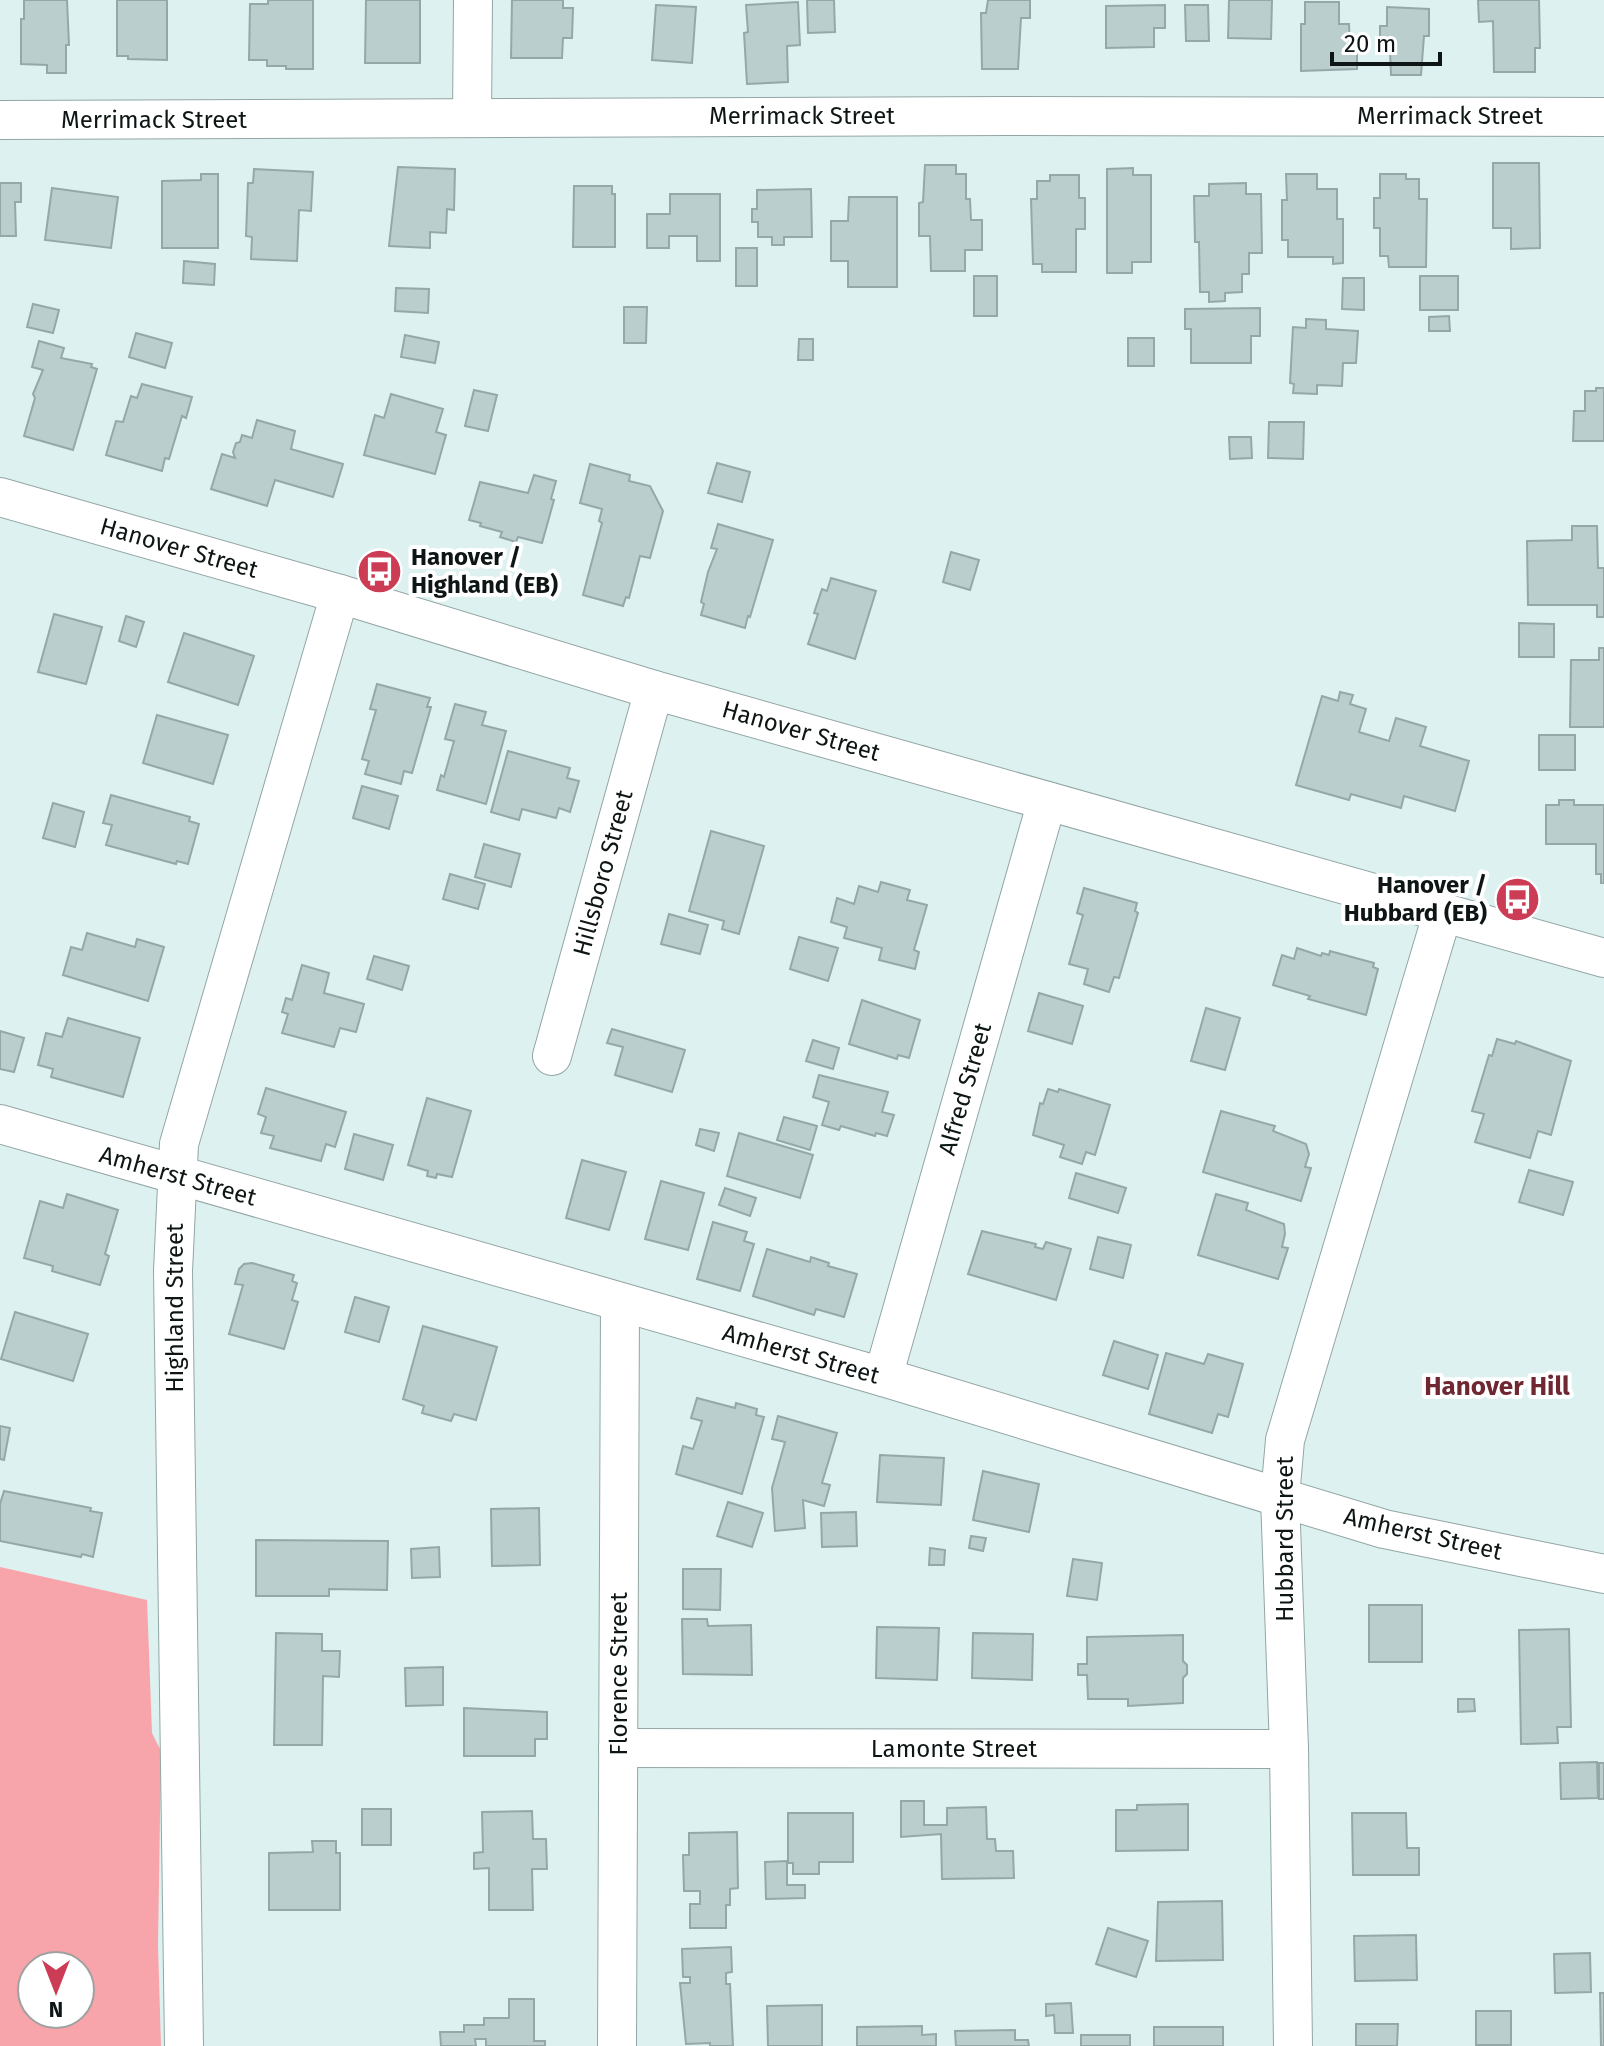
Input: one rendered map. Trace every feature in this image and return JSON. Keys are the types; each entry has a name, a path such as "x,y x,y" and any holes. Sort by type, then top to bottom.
{"street":[{"path":"472,117 473,0"},
{"name":"Merrimack Street","path":"0,120 1604,117"},
{"name":"Hanover Street","path":"0,497 340,594 654,690 1604,958"},
{"name":"Highland Street","path":"184,2046 173,1271 179,1144 340,594"},
{"name":"Hillsboro Street","path":"552,1056 654,690"},
{"name":"Alfred Street","path":"883,1377 1047,801"},
{"name":"Hubbard Street","path":"1293,2046 1289,1749 1280,1497 1285,1440 1443,912"},
{"name":"Amherst Street","path":"0,1124 883,1377 1384,1529 1604,1574"},
{"name":"Florence Street","path":"617,2046 620,1303"},
{"name":"Lamonte Street","path":"618,1748 1289,1749"}],"shaded area":[{"path":"0,1567 147,1600 152,1733 161,1751 158,1946 161,2046 0,2046"}],"building":[{"path":"24,0 67,0 69,45 66,45 66,73 47,73 47,65 21,64"},
{"path":"117,0 167,0 167,60 117,56"},
{"path":"268,0 313,0 313,69 286,69 286,66 267,66 267,60 249,60 250,4 268,4"},
{"path":"366,0 420,0 420,63 365,63"},
{"path":"512,0 563,0 563,8 573,8 572,38 563,38 562,58 511,58"},
{"path":"807,0 834,0 835,32 808,33"},
{"path":"988,0 1030,0 1030,18 1021,18 1018,69 982,69 981,13 986,13"},
{"path":"1229,0 1272,0 1271,39 1228,38"},
{"path":"1478,0 1539,0 1540,48 1535,48 1535,72 1494,72 1493,21 1479,22"},
{"path":"798,2 800,45 787,46 788,82 747,84 746,5"},
{"path":"1305,2 1339,2 1339,24 1349,24 1350,46 1357,46 1357,69 1301,71 1301,24 1305,24"},
{"path":"656,5 696,7 692,63 652,60"},
{"path":"1165,5 1165,28 1154,28 1154,47 1106,48 1106,6"},
{"path":"1185,5 1208,5 1209,41 1186,41"},
{"path":"1387,7 1429,9 1429,36 1424,36 1421,75 1391,75 1390,51 1380,51 1380,26 1387,26"},
{"path":"1493,163 1539,163 1540,248 1511,249 1511,228 1493,228"},
{"path":"925,165 956,165 956,174 966,174 966,199 970,199 971,220 982,220 982,250 965,250 965,271 931,271 930,236 919,236 919,203 923,202"},
{"path":"398,167 455,169 454,210 447,209 446,233 430,232 430,248 389,246"},
{"path":"1133,168 1133,175 1151,175 1151,262 1132,262 1132,273 1107,273 1107,169"},
{"path":"254,169 313,172 311,211 299,210 297,261 251,259 252,237 246,236 248,183 253,183"},
{"path":"201,174 218,174 218,248 162,248 162,181 201,180"},
{"path":"1286,174 1317,174 1317,189 1337,189 1337,219 1343,219 1343,263 1333,264 1333,257 1288,257 1288,240 1282,240 1282,200 1287,200"},
{"path":"1380,174 1406,174 1406,179 1419,179 1419,199 1427,199 1426,267 1389,267 1388,256 1380,256 1380,228 1374,228 1374,198 1380,198"},
{"path":"1050,175 1079,175 1079,198 1085,198 1085,229 1076,229 1076,272 1042,272 1042,264 1033,264 1031,199 1037,199 1037,181 1050,181"},
{"path":"0,183 21,183 21,202 15,202 16,236 0,236"},
{"path":"1246,183 1246,194 1261,194 1262,253 1249,253 1249,274 1242,274 1242,292 1225,293 1225,301 1209,302 1209,292 1200,292 1194,196 1209,196 1209,184"},
{"path":"574,186 612,186 612,194 615,194 615,247 573,247"},
{"path":"52,188 118,197 111,248 45,240"},
{"path":"811,189 812,237 784,237 784,245 772,245 772,237 758,237 758,222 752,222 752,209 757,209 757,190"},
{"path":"670,194 720,194 720,261 697,261 697,236 669,236 669,248 647,248 647,214 670,214"},
{"path":"849,197 897,197 897,287 848,287 848,261 831,261 831,221 848,221"},
{"path":"736,248 757,248 757,286 736,286"},
{"path":"184,261 215,264 214,285 183,283"},
{"path":"974,276 997,276 997,316 974,316"},
{"path":"1420,276 1458,276 1458,310 1420,310"},
{"path":"1343,278 1364,278 1364,310 1342,309"},
{"path":"396,288 429,289 428,313 395,311"},
{"path":"33,304 59,310 53,333 27,327"},
{"path":"624,307 647,307 646,343 624,343"},
{"path":"1260,308 1260,336 1251,336 1251,363 1191,363 1191,329 1185,329 1185,309"},
{"path":"1449,316 1450,331 1429,331 1429,317"},
{"path":"1306,319 1326,320 1326,329 1358,331 1356,363 1343,363 1342,386 1317,385 1317,394 1293,393 1294,384 1290,383 1293,327 1306,328"},
{"path":"136,333 172,343 165,368 129,357"},
{"path":"405,335 439,342 435,363 401,357"},
{"path":"1128,338 1154,338 1154,366 1128,366"},
{"path":"799,339 813,339 813,360 798,360"},
{"path":"39,341 64,348 61,358 92,364 91,367 97,369 73,450 24,436 35,398 33,394 43,370 32,367"},
{"path":"142,384 192,397 162,471 106,455 116,421 123,422 131,396 137,398"},
{"path":"1596,388 1604,388 1604,441 1573,441 1574,411 1585,411 1585,391 1596,391"},
{"path":"474,390 497,395 488,431 465,426"},
{"path":"391,394 443,409 436,432 446,435 435,474 364,455 375,415 384,418"},
{"path":"257,420 295,431 291,449 343,464 333,497 275,480 267,506 211,489 222,454 235,458 236,443 240,442 242,435 252,438"},
{"path":"1269,422 1304,422 1303,459 1268,458"},
{"path":"1229,437 1251,437 1252,458 1230,459"},
{"path":"717,463 750,472 742,502 708,493"},
{"path":"590,464 630,475 629,481 650,486 663,511 650,558 640,556 629,598 626,597 623,606 583,595 602,523 599,521 602,509 580,503"},
{"path":"534,475 556,481 542,543 518,537 516,542 500,537 502,532 469,520 480,482 528,493"},
{"path":"718,524 773,540 745,628 701,615 708,572 717,549 711,548"},
{"path":"1572,526 1597,526 1598,568 1604,568 1604,617 1597,617 1597,605 1528,605 1527,541 1572,540"},
{"path":"951,552 979,560 970,590 943,582"},
{"path":"831,578 876,591 855,659 808,644 822,589 827,591"},
{"path":"54,614 102,627 86,684 38,672"},
{"path":"126,616 144,622 136,647 119,641"},
{"path":"1519,623 1554,624 1554,657 1519,657"},
{"path":"184,633 254,656 238,705 168,682"},
{"path":"1599,648 1604,648 1604,727 1570,727 1571,660 1599,660"},
{"path":"377,684 430,698 427,707 431,707 412,773 404,771 401,784 365,774 369,761 362,759 376,710 370,709"},
{"path":"1340,692 1353,695 1350,704 1366,709 1359,732 1389,741 1396,718 1426,727 1420,746 1469,761 1455,811 1404,796 1401,808 1351,794 1349,800 1296,785 1322,696 1338,701"},
{"path":"455,704 486,712 482,725 506,731 486,804 437,790 454,741 445,739"},
{"path":"157,715 228,735 213,784 143,763"},
{"path":"1539,735 1575,735 1575,770 1539,770"},
{"path":"508,751 570,768 567,778 579,781 570,812 559,808 556,818 522,809 519,820 491,812"},
{"path":"362,786 398,796 389,829 353,818"},
{"path":"111,795 190,817 189,821 199,824 188,864 177,861 176,864 106,845 112,825 103,823"},
{"path":"1559,800 1574,800 1574,805 1604,805 1604,883 1601,883 1601,874 1596,874 1596,844 1546,844 1546,805 1559,805"},
{"path":"53,803 84,812 75,847 43,838"},
{"path":"711,831 764,846 739,934 722,929 724,921 689,911"},
{"path":"484,844 520,854 511,887 475,877"},
{"path":"450,874 485,884 478,909 443,899"},
{"path":"881,882 910,890 907,900 927,905 914,950 919,952 915,969 879,960 882,948 844,938 847,927 831,922 837,898 854,904 859,886 878,892"},
{"path":"1084,888 1137,903 1135,911 1138,913 1119,978 1114,977 1109,992 1084,984 1088,969 1069,964 1083,915 1077,913"},
{"path":"669,914 708,925 700,954 661,944"},
{"path":"87,933 135,947 137,939 164,947 148,1001 63,975 71,947 82,950"},
{"path":"799,937 838,948 828,981 790,969"},
{"path":"1297,948 1321,956 1322,953 1329,955 1330,951 1374,963 1373,967 1378,969 1366,1015 1308,999 1310,996 1273,985 1282,955 1294,959"},
{"path":"374,956 409,966 402,990 367,979"},
{"path":"302,965 329,973 324,993 364,1004 356,1032 340,1028 334,1047 282,1033 288,1014 282,1012 286,998 292,1000"},
{"path":"1039,993 1083,1006 1072,1044 1028,1031"},
{"path":"862,1000 920,1020 909,1058 898,1055 897,1059 849,1044"},
{"path":"1206,1008 1240,1018 1225,1070 1191,1061"},
{"path":"68,1018 140,1038 123,1097 51,1077 53,1069 38,1065 46,1033 62,1037"},
{"path":"612,1029 685,1050 672,1092 615,1075 623,1047 607,1043"},
{"path":"0,1031 24,1038 14,1072 0,1069"},
{"path":"1497,1039 1515,1044 1516,1041 1571,1061 1551,1135 1538,1131 1530,1158 1475,1142 1484,1114 1472,1111"},
{"path":"813,1040 839,1048 833,1069 806,1061"},
{"path":"819,1075 888,1092 882,1112 894,1115 887,1136 822,1125 829,1102 813,1097"},
{"path":"266,1088 346,1112 335,1147 326,1144 321,1161 270,1148 274,1136 261,1133 266,1117 258,1114"},
{"path":"1048,1089 1058,1092 1059,1089 1110,1105 1095,1155 1086,1152 1082,1164 1060,1157 1064,1145 1033,1135 1040,1103 1043,1104"},
{"path":"427,1098 471,1111 452,1177 427,1176 428,1171 408,1165"},
{"path":"1221,1111 1275,1126 1273,1131 1306,1144 1309,1154 1305,1167 1311,1168 1301,1201 1203,1172"},
{"path":"784,1117 817,1126 810,1150 777,1140"},
{"path":"700,1129 719,1133 714,1151 696,1145"},
{"path":"739,1133 813,1155 800,1198 727,1176"},
{"path":"354,1134 393,1145 383,1180 345,1169"},
{"path":"582,1160 626,1172 609,1230 566,1218"},
{"path":"1529,1170 1573,1182 1563,1215 1519,1202"},
{"path":"1076,1173 1126,1188 1118,1213 1069,1198"},
{"path":"661,1181 704,1193 688,1250 645,1239"},
{"path":"725,1188 756,1198 750,1216 719,1205"},
{"path":"67,1194 118,1210 100,1285 52,1271 53,1266 24,1258 40,1201 63,1208"},
{"path":"1216,1194 1248,1203 1246,1210 1284,1224 1282,1247 1288,1248 1278,1279 1198,1255"},
{"path":"713,1222 747,1232 744,1241 754,1244 740,1291 697,1279"},
{"path":"982,1231 1036,1244 1035,1247 1043,1249 1046,1242 1071,1249 1056,1300 968,1274"},
{"path":"1098,1237 1131,1245 1123,1278 1090,1269"},
{"path":"767,1249 810,1262 811,1257 829,1263 828,1266 857,1274 844,1317 816,1309 814,1315 753,1296"},
{"path":"252,1263 294,1275 292,1281 297,1283 292,1300 298,1302 284,1349 229,1334 243,1285 235,1284 239,1269 244,1264"},
{"path":"355,1297 389,1307 379,1342 345,1332"},
{"path":"15,1312 88,1334 73,1381 1,1359"},
{"path":"423,1326 497,1347 476,1420 454,1414 451,1421 422,1413 424,1406 403,1399"},
{"path":"1114,1341 1158,1355 1148,1389 1103,1375"},
{"path":"1166,1353 1204,1364 1208,1354 1243,1364 1228,1417 1218,1414 1212,1433 1149,1414"},
{"path":"697,1398 735,1408 736,1403 757,1409 756,1415 764,1417 742,1494 676,1474 683,1446 693,1449 702,1421 691,1418"},
{"path":"778,1416 837,1433 822,1483 830,1485 824,1506 803,1500 805,1528 775,1531 772,1488 785,1442 772,1439"},
{"path":"0,1426 10,1428 4,1460 0,1459"},
{"path":"880,1455 944,1458 941,1505 877,1502"},
{"path":"983,1471 1039,1484 1029,1532 973,1520"},
{"path":"4,1491 91,1508 90,1511 102,1513 93,1557 0,1541 0,1504"},
{"path":"728,1502 763,1513 752,1547 717,1536"},
{"path":"539,1508 540,1565 492,1566 491,1509"},
{"path":"856,1512 857,1546 822,1547 821,1513"},
{"path":"971,1536 986,1538 983,1551 969,1548"},
{"path":"256,1540 388,1541 387,1590 329,1589 329,1596 256,1596"},
{"path":"439,1547 440,1577 412,1578 411,1549"},
{"path":"930,1548 945,1550 944,1565 929,1565"},
{"path":"1073,1559 1102,1563 1097,1600 1067,1596"},
{"path":"683,1569 721,1569 720,1610 683,1609"},
{"path":"1369,1605 1422,1605 1422,1662 1369,1662"},
{"path":"682,1619 707,1619 708,1626 751,1625 752,1675 683,1674"},
{"path":"877,1627 939,1628 937,1680 876,1678"},
{"path":"1569,1629 1571,1727 1557,1727 1558,1743 1521,1744 1519,1630"},
{"path":"276,1633 322,1634 322,1651 340,1651 339,1677 323,1676 322,1745 274,1745"},
{"path":"973,1633 1033,1634 1032,1680 972,1678"},
{"path":"1183,1635 1183,1661 1187,1665 1187,1674 1183,1678 1183,1703 1128,1706 1128,1699 1088,1699 1087,1675 1078,1675 1078,1664 1087,1664 1087,1637"},
{"path":"443,1667 443,1705 406,1706 405,1668"},
{"path":"1458,1699 1474,1699 1475,1711 1458,1712"},
{"path":"464,1708 547,1712 547,1739 535,1739 535,1756 464,1756"},
{"path":"1597,1762 1598,1798 1561,1799 1560,1763"},
{"path":"1599,1763 1604,1763 1604,1799 1599,1799"},
{"path":"901,1801 924,1801 924,1825 947,1825 947,1808 986,1807 987,1839 995,1839 996,1851 1013,1851 1014,1878 942,1879 941,1834 901,1837"},
{"path":"1188,1804 1188,1850 1116,1851 1116,1810 1137,1810 1137,1805"},
{"path":"362,1809 391,1809 391,1845 362,1845"},
{"path":"532,1811 533,1839 546,1839 547,1869 532,1869 533,1910 489,1910 489,1868 474,1869 474,1853 483,1852 482,1812"},
{"path":"788,1813 853,1813 853,1862 819,1862 819,1874 793,1874 793,1863 788,1863"},
{"path":"1352,1813 1406,1813 1407,1848 1419,1848 1419,1875 1353,1875"},
{"path":"737,1832 738,1888 730,1889 726,1928 690,1928 690,1904 700,1904 700,1891 684,1891 683,1855 689,1855 689,1833"},
{"path":"312,1841 336,1841 336,1853 340,1853 340,1910 269,1910 269,1853 313,1852"},
{"path":"787,1861 787,1885 805,1885 805,1898 766,1899 765,1862"},
{"path":"1222,1901 1223,1960 1156,1961 1158,1902"},
{"path":"1108,1928 1148,1941 1136,1977 1096,1964"},
{"path":"1416,1935 1417,1980 1355,1981 1354,1936"},
{"path":"731,1947 732,1972 726,1973 726,1984 730,1984 733,2046 686,2044 680,1983 690,1983 690,1977 683,1977 682,1949"},
{"path":"1590,1953 1591,1992 1555,1993 1554,1954"},
{"path":"1600,1993 1604,1993 1604,2046 1601,2046"},
{"path":"509,1999 534,1999 534,2041 545,2041 545,2046 486,2046 486,2039 475,2039 476,2046 441,2046 440,2032 464,2032 464,2025 484,2025 484,2018 509,2018"},
{"path":"1071,2003 1073,2033 1055,2033 1054,2015 1046,2016 1046,2004"},
{"path":"822,2005 822,2046 768,2046 767,2006"},
{"path":"1476,2011 1511,2011 1511,2045 1476,2045"},
{"path":"1356,2024 1398,2024 1397,2046 1356,2046"},
{"path":"922,2026 922,2035 936,2034 936,2046 857,2046 857,2027"},
{"path":"1154,2027 1223,2027 1223,2046 1154,2046"},
{"path":"1015,2030 1015,2040 1028,2040 1029,2046 956,2046 955,2031"},
{"path":"1081,2035 1130,2035 1130,2046 1081,2046"}],"place":[{"name":"Hanover / Highland (EB)","path":"380,571"},
{"name":"Hanover / Hubbard (EB)","path":"1518,899"}],"district":[{"name":"Hanover Hill","path":"1497,1386"}]}
